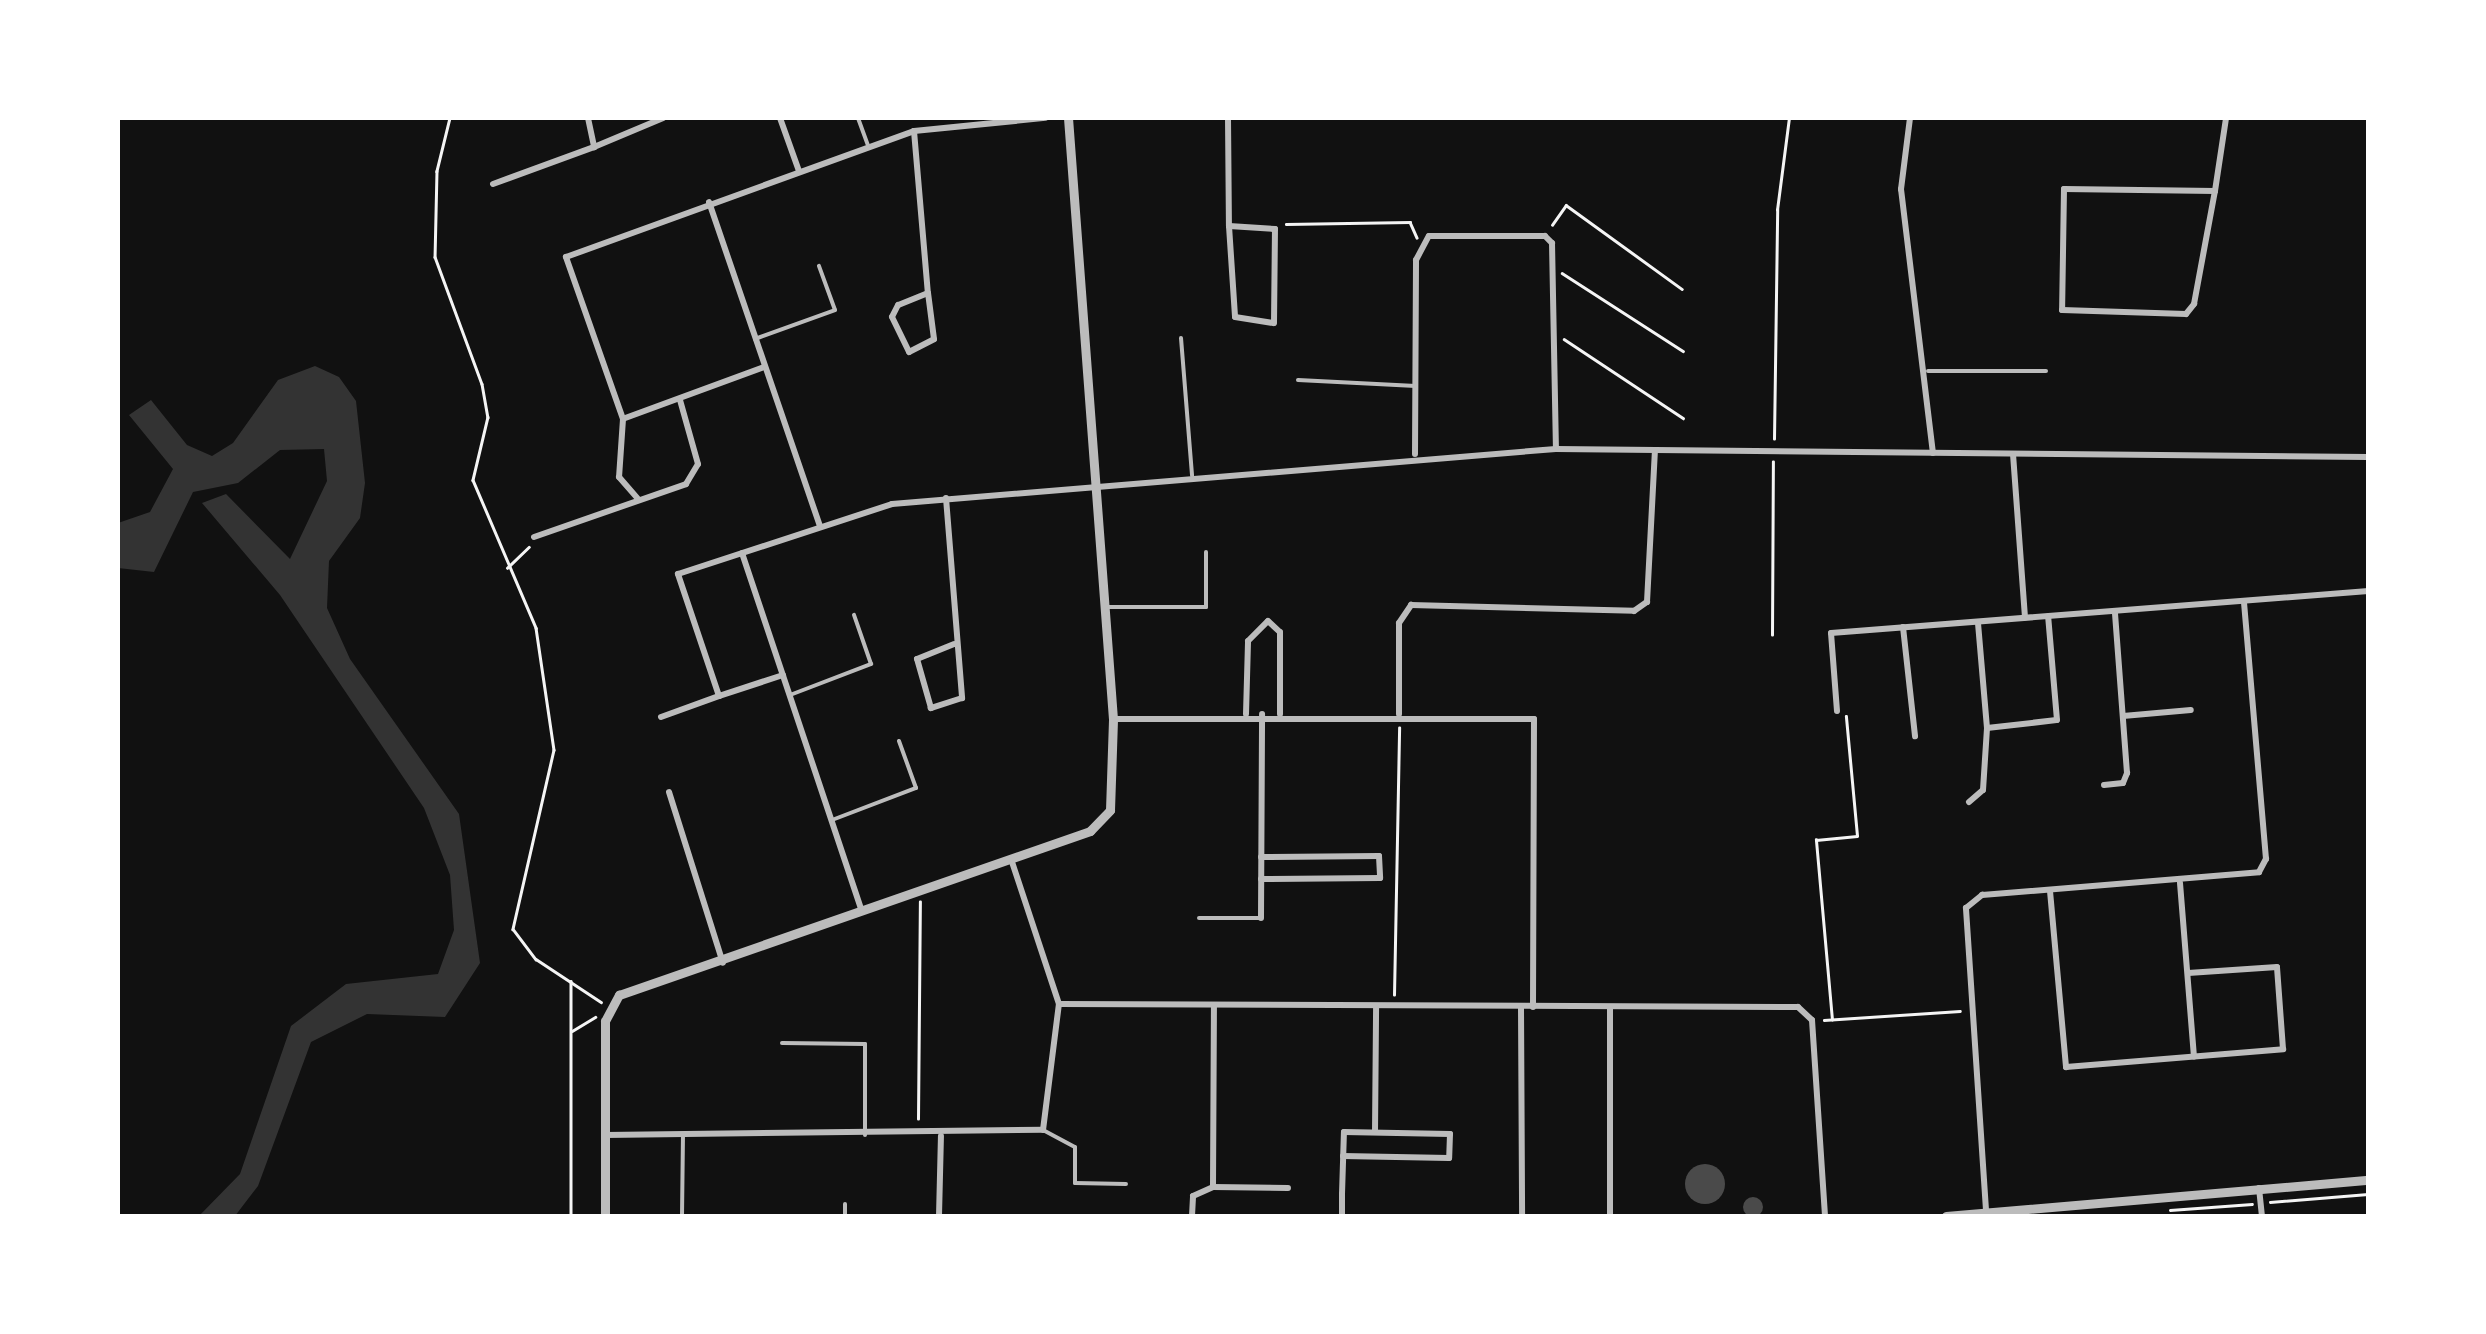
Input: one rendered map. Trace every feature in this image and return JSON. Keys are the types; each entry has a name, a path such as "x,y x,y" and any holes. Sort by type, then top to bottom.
{"street":[{"path":"588,118 594,148"},
{"path":"493,184 663,118"},
{"path":"780,118 799,171"},
{"path":"640,499 622,492 619,477 623,419 562,264 576,250 914,131 1045,118"},
{"path":"604,1216 607,1010 723,962 1104,822 1113,718 1068,118"},
{"path":"1228,118 1229,226 1242,323 1278,321 1276,229 1229,226"},
{"path":"1910,118 1900,188 1928,371 1932,452"},
{"path":"2214,191 2064,189 2062,310 2186,314 2214,191 2226,118"},
{"path":"914,131 934,339 909,352 893,310 928,293"},
{"path":"709,202 820,527"},
{"path":"1416,454 1420,242 1545,236 1554,267 1556,449"},
{"path":"623,419 764,367"},
{"path":"534,536 640,499 694,474 680,400"},
{"path":"720,696 678,574 820,527 946,498 1416,454 1556,449 2368,457"},
{"path":"1399,714 1399,623 1411,605 1634,611 1647,602 1655,450"},
{"path":"2013,454 2024,618"},
{"path":"946,498 954,644 962,698 931,708 917,658 954,644"},
{"path":"742,552 862,910"},
{"path":"1838,712 1831,633 2368,591"},
{"path":"1986,1210 1970,1010 1969,902 2252,874 2266,859 2244,601"},
{"path":"2104,785 2123,783 2127,773 2114,612"},
{"path":"1987,728 2056,720 2048,616"},
{"path":"1246,714 1248,642 1268,621 1280,632 1280,714"},
{"path":"1969,802 1982,790 1987,728 1978,622"},
{"path":"1903,628 1915,736"},
{"path":"661,718 783,675"},
{"path":"2122,716 2191,710"},
{"path":"1261,918 1262,714"},
{"path":"1113,718 1399,714 1536,723 1533,1007"},
{"path":"669,792 723,962"},
{"path":"1260,857 1379,856 1380,878 1261,879"},
{"path":"604,1135 941,1136 1043,1130 1059,1004 1011,859"},
{"path":"2180,882 2194,1056"},
{"path":"2050,891 2066,1067 2283,1049 2277,967 2188,974"},
{"path":"1059,1004 1798,1007 1812,1020 1825,1216"},
{"path":"1212,1187 1214,1005"},
{"path":"1375,1132 1376,1006"},
{"path":"1521,1007 1522,1216"},
{"path":"1610,1008 1610,1216"},
{"path":"1342,1216 1343,1156 1344,1132 1450,1134 1449,1158 1343,1156"},
{"path":"938,1216 941,1136"},
{"path":"1946,1216 2368,1180"},
{"path":"1192,1216 1192,1196 1212,1187 1288,1188"},
{"path":"2259,1188 2262,1216"}],"lane":[{"path":"858,118 869,147"},
{"path":"755,339 835,310 820,266"},
{"path":"1181,338 1192,476"},
{"path":"1928,371 2046,371"},
{"path":"1298,380 1416,386"},
{"path":"1105,607 1206,607 1206,552"},
{"path":"790,695 871,664 854,614"},
{"path":"832,820 916,788 899,741"},
{"path":"1199,918 1261,918"},
{"path":"782,1043 865,1044 866,1135"},
{"path":"1043,1130 1075,1147 1075,1183 1126,1184"},
{"path":"682,1216 683,1135"},
{"path":"845,1204 845,1216"}],"path":[{"path":"450,118 438,171 435,257 482,384 488,417 473,480 505,570 536,628 554,750 512,929 536,958 570,979 607,1010 572,1031"},
{"path":"1772,635 1778,210 1789,118"},
{"path":"1545,236 1566,204 1682,289"},
{"path":"1276,229 1410,222 1420,242"},
{"path":"1554,267 1682,350"},
{"path":"1555,333 1684,418"},
{"path":"505,570 534,536"},
{"path":"1832,1020 1816,840 1857,836 1848,717 1838,712"},
{"path":"1394,1006 1399,714"},
{"path":"918,1135 920,891"},
{"path":"570,979 571,1216"},
{"path":"1812,1020 1970,1010"},
{"path":"2165,1210 2368,1194"}],"shaded area":[{"path":"315,366 339,377 356,401 365,483 360,518 329,561 327,608 350,659 459,814 480,963 445,1017 367,1014 311,1042 258,1186 235,1216 199,1216 240,1174 291,1026 346,984 438,974 454,930 450,875 424,808 280,595 202,503 226,494 290,559 327,481 324,449 280,450 238,483 193,492 154,572 118,568 118,523 150,512 173,469 129,415 151,400 187,445 212,456 233,443 278,380"}],"building":[{"path":"1705,1164 1719,1170 1725,1184 1719,1198 1705,1204 1691,1198 1685,1184 1691,1170"},
{"path":"1753,1197 1763,1207 1753,1217 1743,1207"}]}
